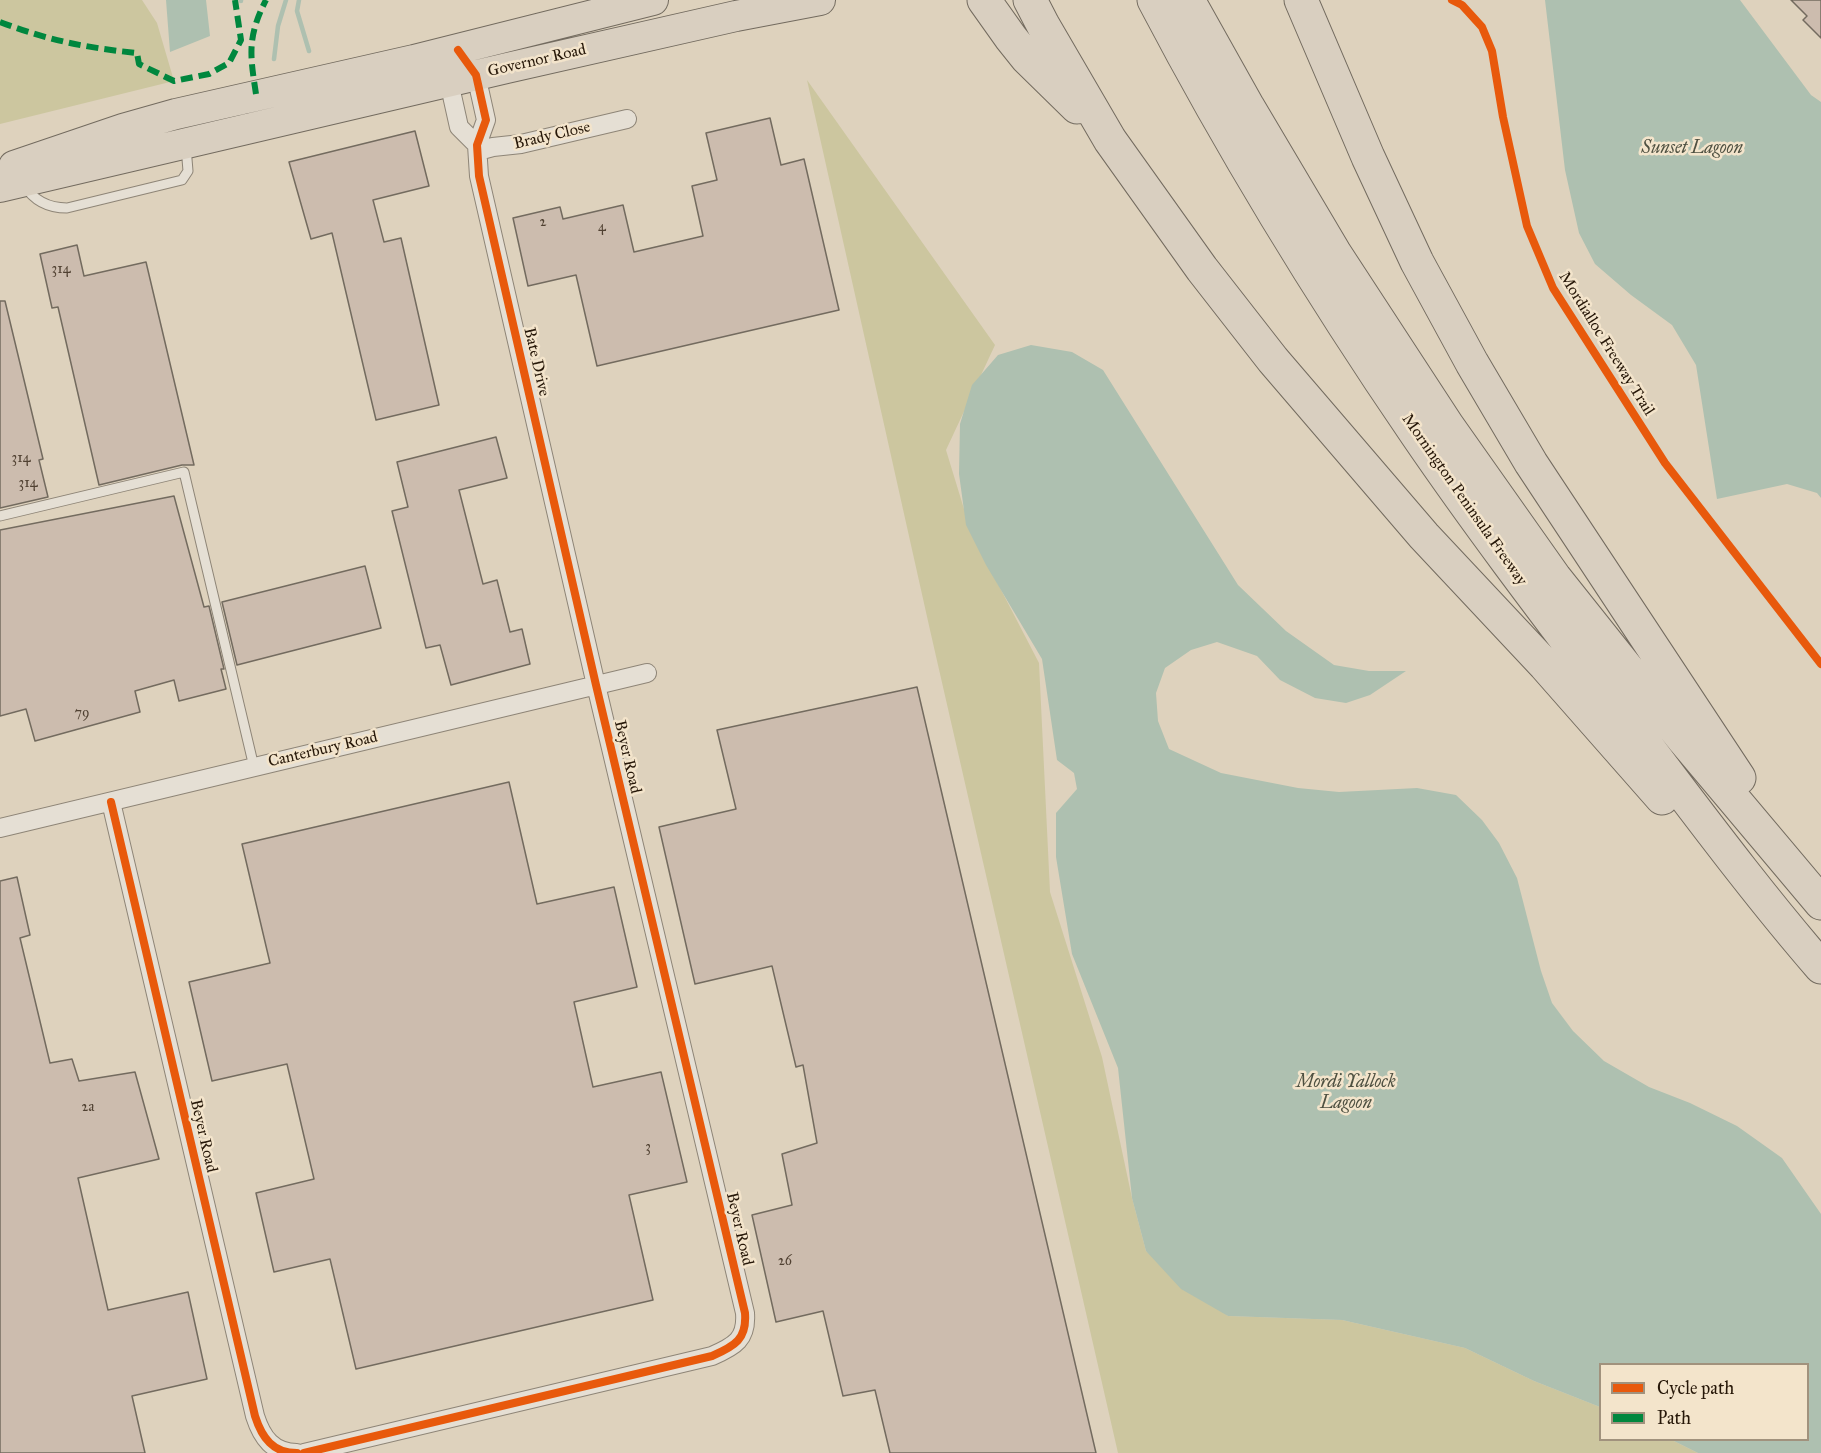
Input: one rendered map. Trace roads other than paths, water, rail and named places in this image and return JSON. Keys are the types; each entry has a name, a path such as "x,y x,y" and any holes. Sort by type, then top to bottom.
{"highway":[{"path":"984,0 1027,58 1110,140"},
{"path":"1030,0 1110,140 1202,269 1273,360 1424,536 1545,665 1671,810 1763,899"},
{"path":"1301,0 1368,157 1417,262 1478,374 1538,473 1751,797 1821,885"},
{"name":"Mornington Peninsula Freeway","path":"1166,1 1219,120 1318,284 1416,434 1535,600 1763,899 1821,967"},
{"name":"Mornington Peninsula Freeway","path":"1166,1 1248,108 1334,252 1447,425 1556,578 1684,740 1821,903"}],"main road":[{"name":"Governor Road","path":"7,180 458,50 653,0"},
{"name":"Governor Road","path":"182,129 463,79 736,16 820,0"}],"street":[{"name":"Bate Drive","path":"458,50 463,79 459,127 478,148"},
{"name":"Bate Drive","path":"458,50 463,79 486,120 478,148 479,176 596,686"},
{"name":"Brady Close","path":"478,148 521,144 627,119"},
{"name":"Canterbury Road","path":"0,828 646,673"},
{"name":"Beyer Road","path":"304,1453 712,1356 734,1345 743,1335 745,1313 596,686"},
{"name":"Beyer Road","path":"111,802 257,1423 259,1430 270,1444 288,1453 297,1453"}],"lane":[{"path":"0,516 184,472 254,767"}],"water":[{"path":"166,0 206,0 210,36 170,52"},
{"name":"Sunset Lagoon","path":"1545,0 1740,0 1811,95 1821,102 1821,498 1817,493 1787,484 1717,499 1696,365 1672,325 1631,295 1595,264 1579,233 1565,170"},
{"name":"Mordi Yallock Lagoon","path":"1031,345 1072,352 1103,370 1238,585 1286,631 1334,665 1369,671 1406,671 1370,695 1346,703 1315,698 1280,680 1257,656 1217,642 1191,650 1165,668 1156,693 1158,721 1169,749 1221,773 1298,788 1339,792 1417,788 1456,795 1482,820 1499,843 1517,878 1541,971 1552,1003 1573,1031 1604,1061 1649,1087 1690,1103 1737,1126 1782,1158 1821,1214 1821,1453 1698,1453 1674,1441 1809,1441 1809,1363 1599,1363 1599,1407 1534,1381 1465,1348 1342,1320 1228,1316 1181,1289 1146,1251 1132,1198 1118,1068 1072,954 1056,857 1056,813 1077,789 1074,773 1057,760 1042,659 986,565 966,525 959,474 960,424 972,385 998,355"}],"waterway":[{"path":"274,59 278,26 286,0"},
{"path":"299,0 297,11 309,51"}]}
